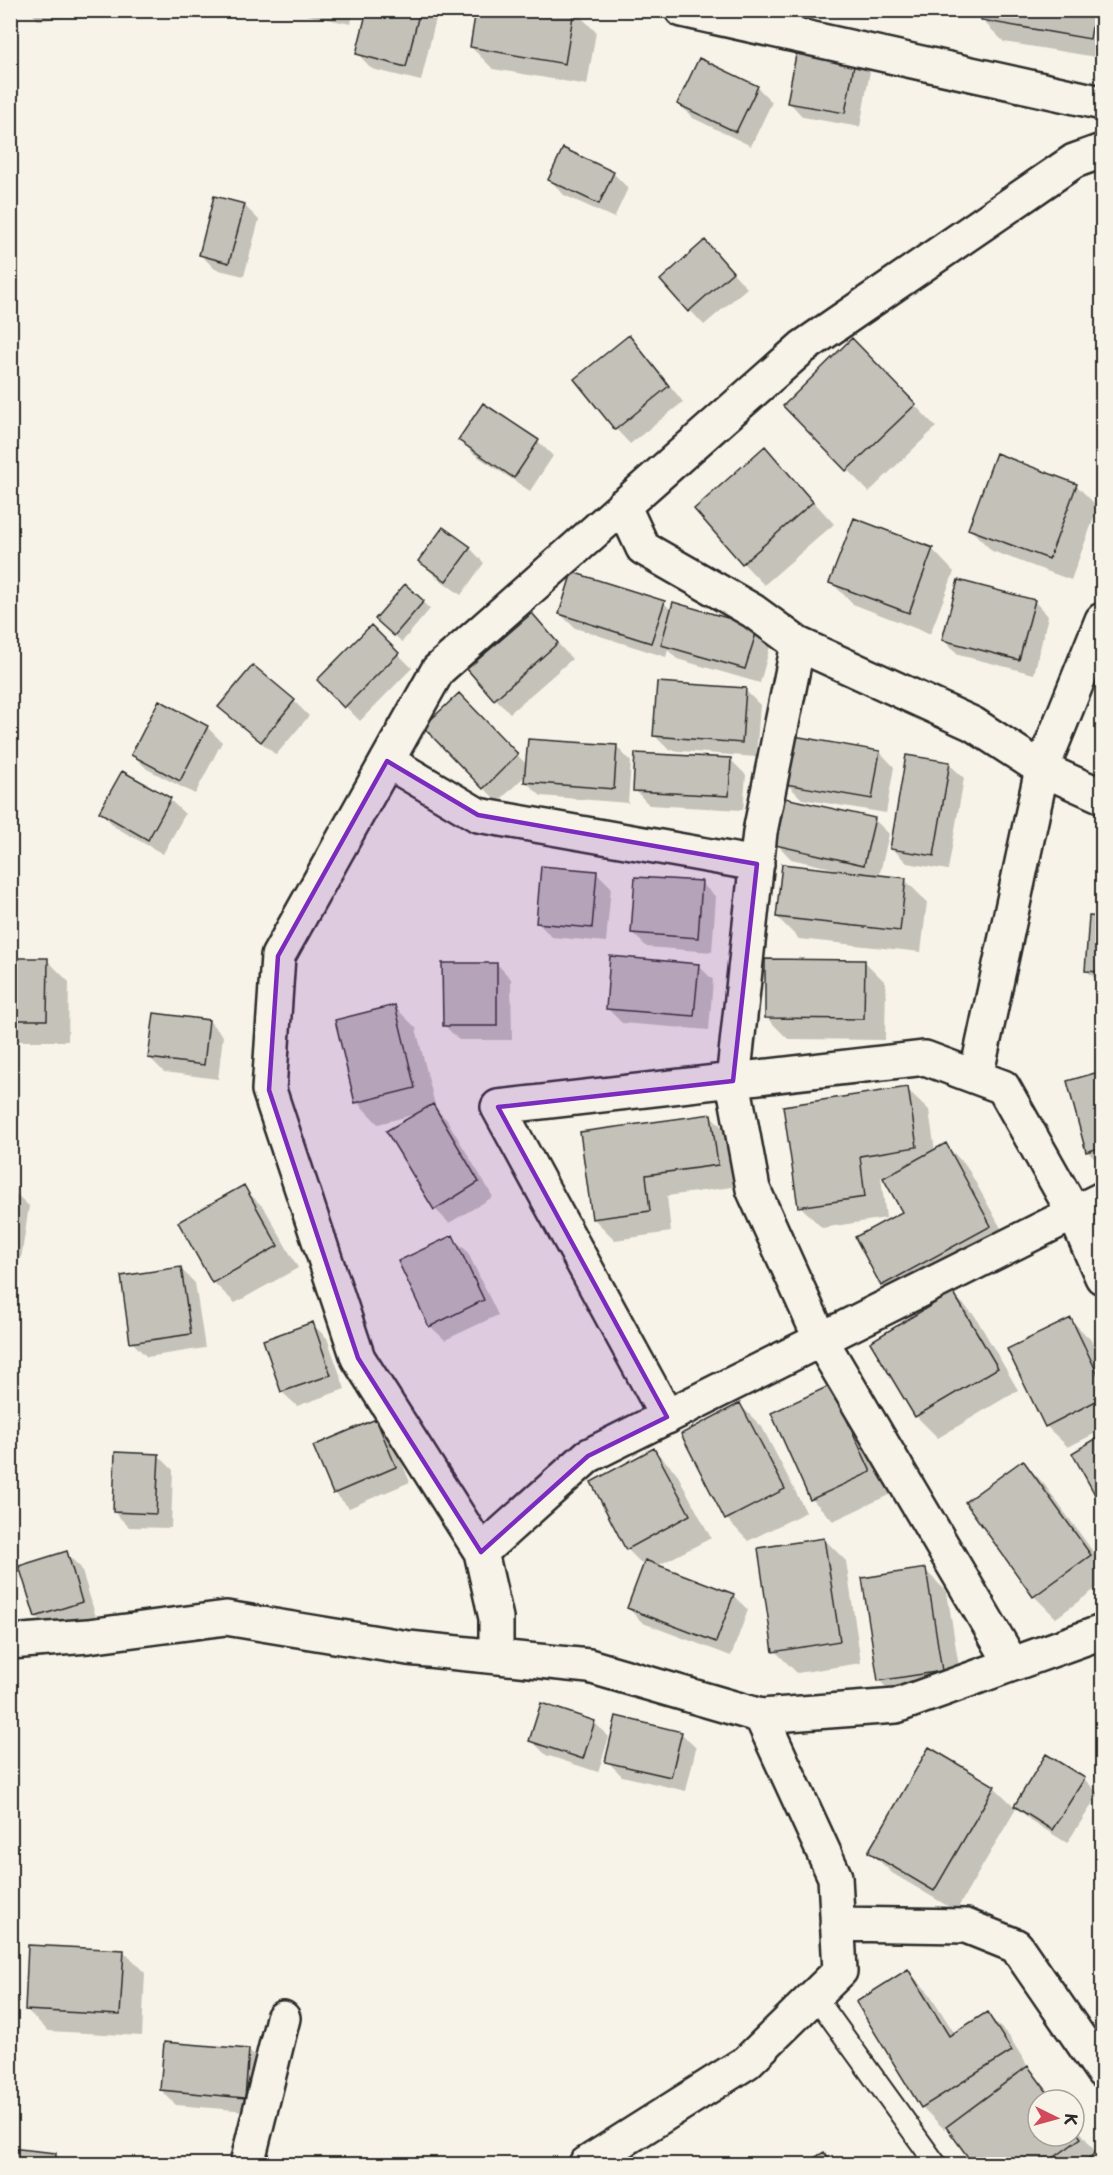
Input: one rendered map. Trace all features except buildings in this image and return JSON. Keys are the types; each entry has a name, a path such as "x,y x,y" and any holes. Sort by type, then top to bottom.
{"street":[{"path":"682,10 1102,104"},
{"path":"496,1657 496,1618 481,1552 358,1358 269,1090 278,957 438,670 803,347 1074,161 1102,151"},
{"path":"623,505 643,548 753,611 798,644 973,724 1042,769 1102,796"},
{"path":"976,1077 1042,769 1102,620"},
{"path":"798,644 760,832 733,1081 753,1189 821,1340 1012,1664"},
{"path":"387,761 478,816 757,864"},
{"path":"667,1417 498,1107 925,1058 1003,1087 1074,1213 1102,1277"},
{"path":"481,1552 588,1456 1102,1199"},
{"path":"10,1642 88,1636 226,1618 408,1648 589,1666 760,1716 896,1706 1102,1632"},
{"path":"586,2164 747,2062 840,1971 835,1877 760,1716"},
{"path":"837,1924 966,1926 1016,1946 1102,2071"},
{"path":"247,2164 283,2018"}],"lane":[{"path":"815,1996 936,2164"}],"highlighted area":[{"path":"387,761 478,815 757,864 733,1081 498,1107 667,1417 588,1456 481,1552 358,1358 269,1090 278,956"}]}
